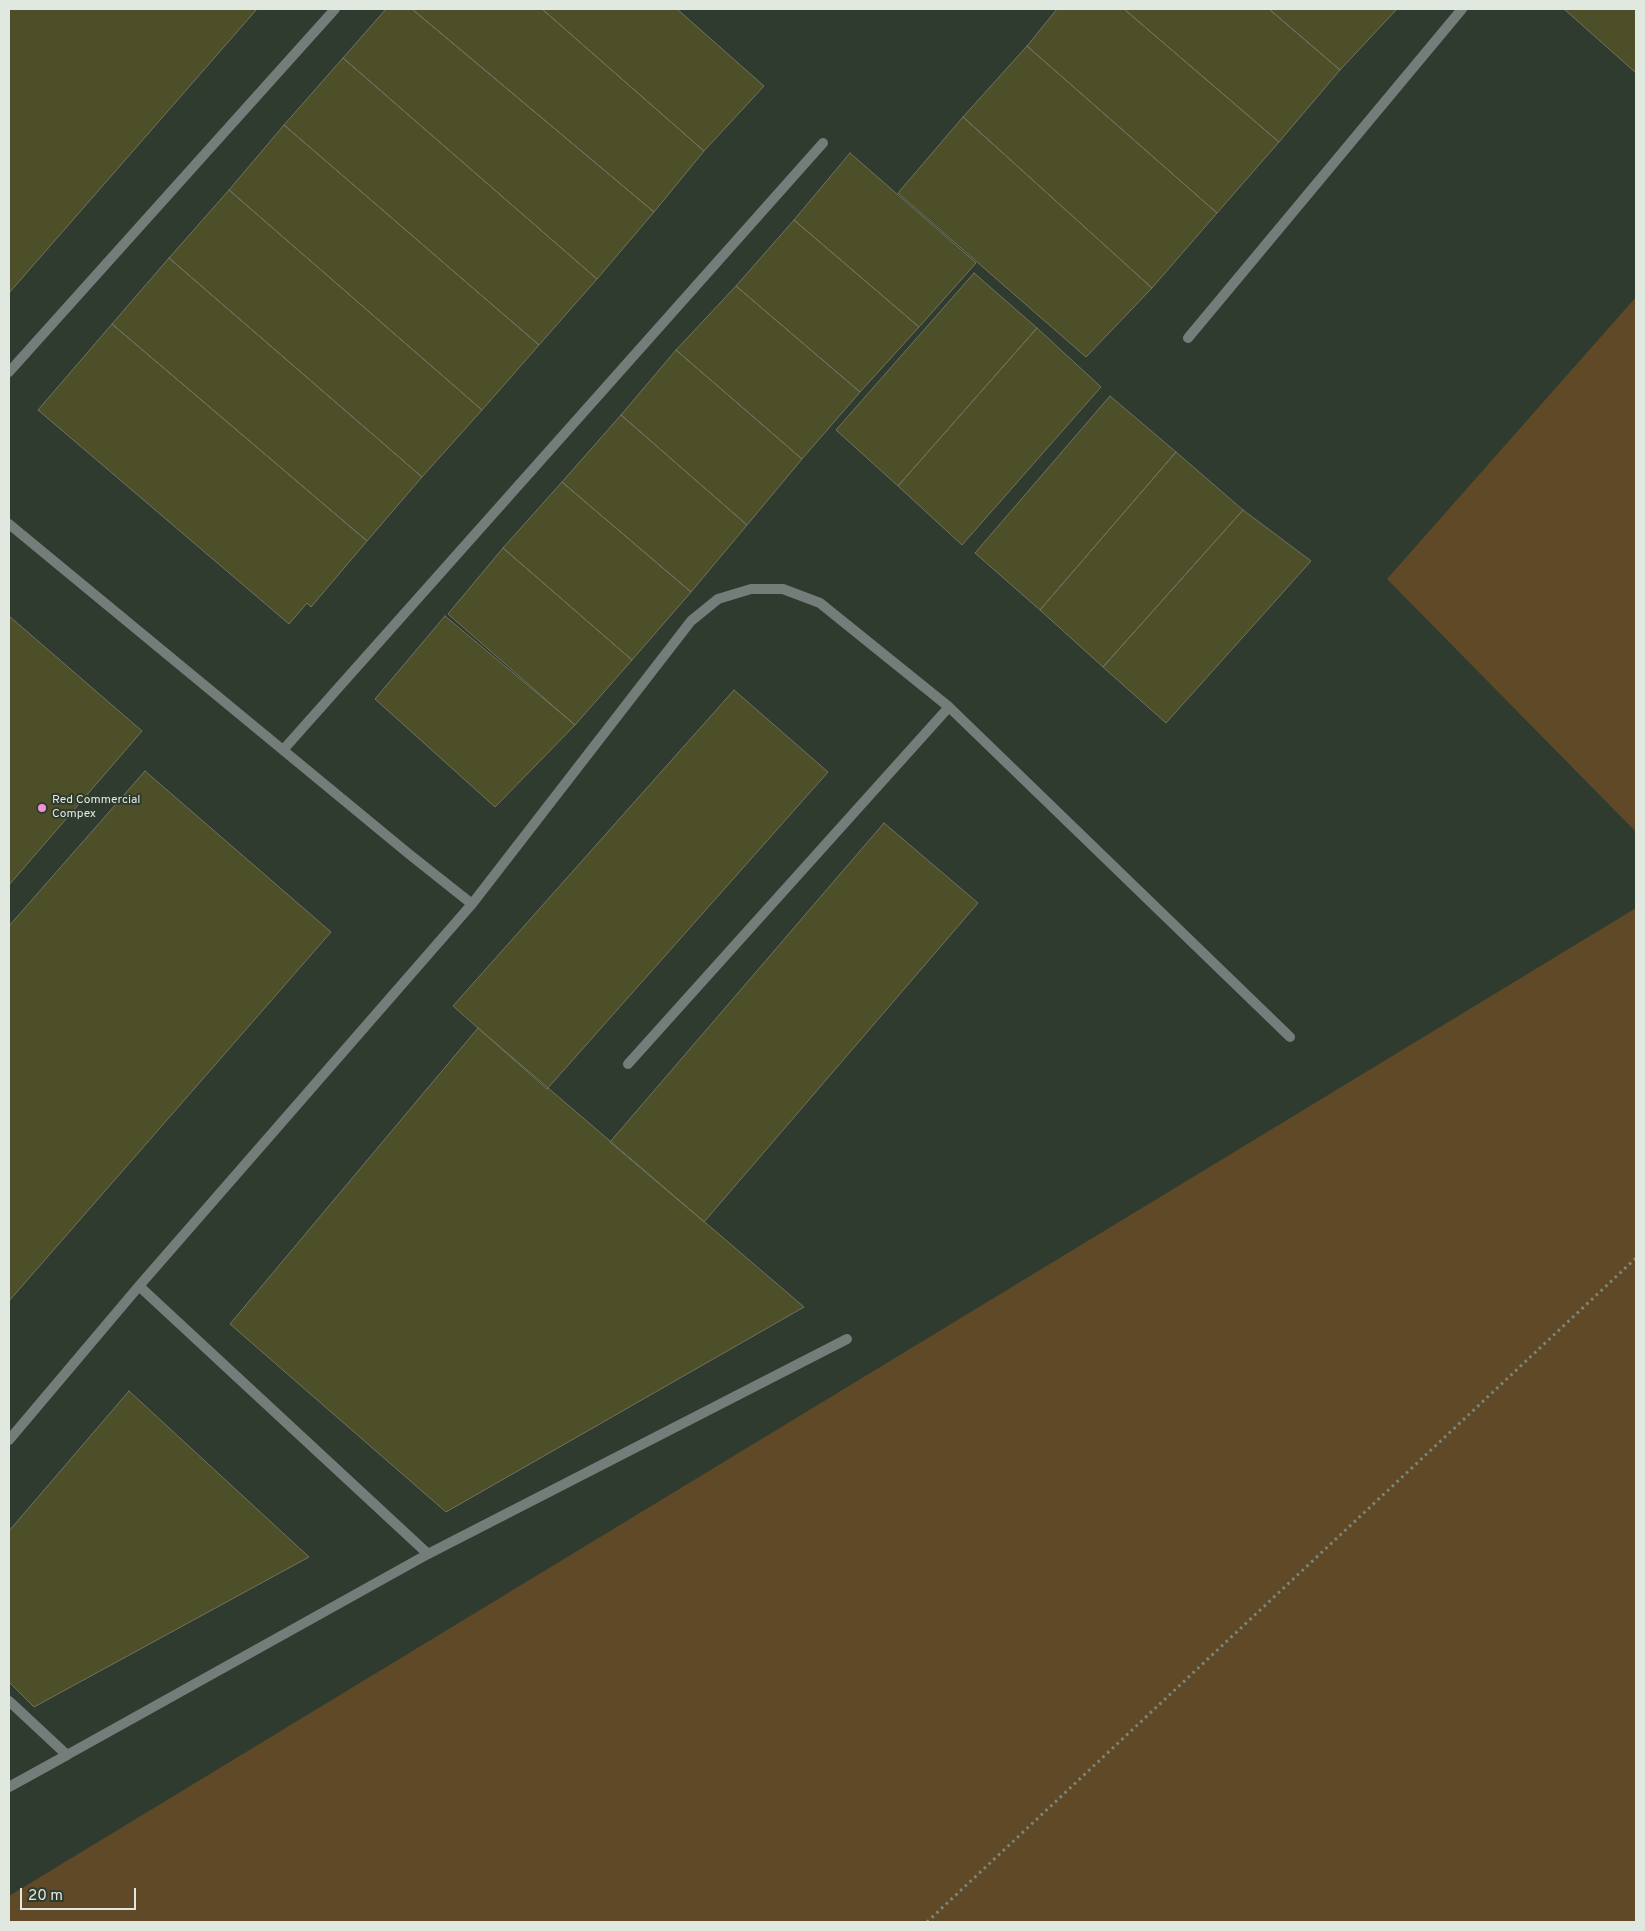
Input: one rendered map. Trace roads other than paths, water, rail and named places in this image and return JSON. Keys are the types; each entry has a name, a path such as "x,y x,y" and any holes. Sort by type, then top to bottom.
{"lane":[{"path":"9,372 335,9"},
{"path":"1188,338 1462,9"},
{"path":"283,750 823,143"},
{"path":"9,524 472,904"},
{"path":"9,1440 138,1286 472,904 691,621 718,600 751,589 783,589 820,603 949,707 1290,1037"},
{"path":"628,1064 949,707"},
{"path":"138,1286 428,1554"},
{"path":"9,1787 428,1554 847,1339"},
{"path":"9,1701 67,1755"}],"place":[{"name":"Red Commercial Compex","path":"42,808"}]}
